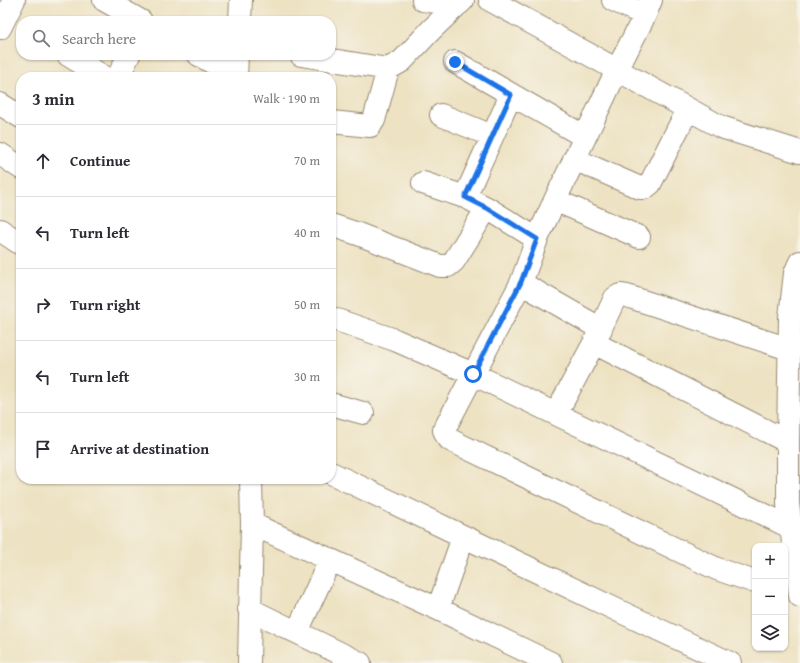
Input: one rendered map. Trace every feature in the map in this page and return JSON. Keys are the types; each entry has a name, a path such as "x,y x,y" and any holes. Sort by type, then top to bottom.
{"street":[{"path":"104,0 132,16"},
{"path":"240,16 241,0"},
{"path":"423,0 460,2"},
{"path":"490,0 721,127 800,150"},
{"path":"613,0 648,8 574,159 537,239 521,282 444,430 450,440 717,569 752,581"},
{"path":"332,60 388,69 402,61 460,2"},
{"path":"76,60 96,72"},
{"path":"120,72 126,60"},
{"path":"207,60 228,72"},
{"path":"236,72 237,60"},
{"path":"455,62 585,137"},
{"path":"336,123 370,126 374,120 388,69"},
{"path":"465,197 511,95"},
{"path":"0,104 16,114"},
{"path":"574,159 640,188 645,188 650,184 688,109"},
{"path":"441,115 492,136"},
{"path":"0,154 16,165"},
{"path":"423,183 465,197 487,208 537,239"},
{"path":"555,200 639,237"},
{"path":"336,227 440,266 448,266 454,261 487,208"},
{"path":"0,230 16,241"},
{"path":"788,594 800,597 788,504 788,442 795,381 789,349 790,317 794,280 800,262"},
{"path":"521,282 597,336 788,442"},
{"path":"556,414 615,298 620,295 789,349"},
{"path":"336,320 395,340 473,374 792,528"},
{"path":"336,405 363,413"},
{"path":"336,475 730,663"},
{"path":"249,663 252,524 251,484"},
{"path":"252,524 438,609 551,663"},
{"path":"438,609 463,537"},
{"path":"297,632 330,560"},
{"path":"249,609 360,663"}],"route":[{"path":"455,62 511,95 465,197 487,208 537,239 521,282 473,374"}]}
